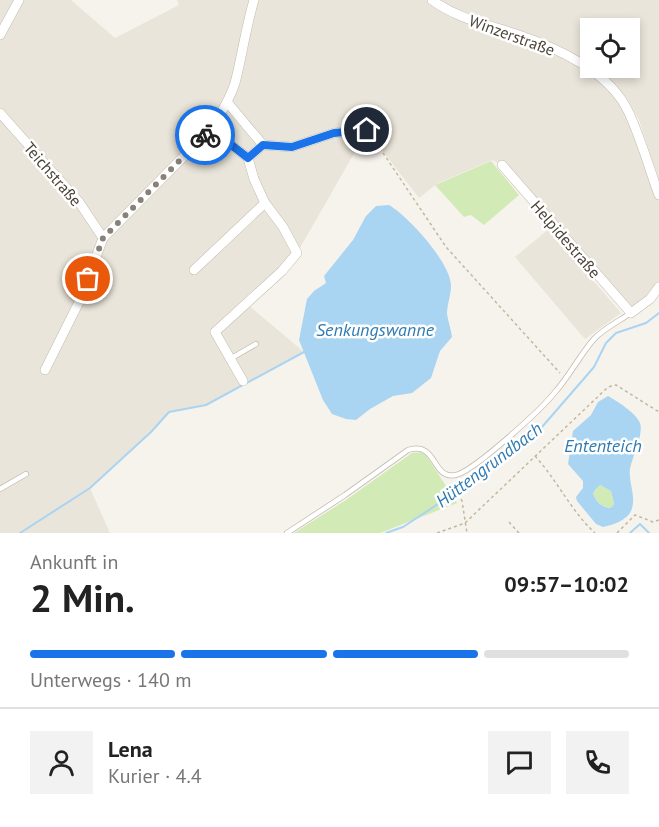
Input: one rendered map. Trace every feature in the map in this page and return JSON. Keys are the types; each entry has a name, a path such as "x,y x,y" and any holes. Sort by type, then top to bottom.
{"street":[{"path":"0,35 19,0"},
{"path":"45,370 80,300 103,238 211,129 227,102 235,84 254,0"},
{"name":"Winzerstraße","path":"432,0 470,21 540,42 600,77 629,112 659,195"},
{"path":"227,102 263,145"},
{"name":"Teichstraße","path":"0,113 78,201 103,238"},
{"path":"211,129 248,158 254,179 265,203 283,227 297,253 282,271 215,332 243,381"},
{"path":"248,158 263,145 292,147 334,133 367,130"},
{"name":"Helpidestraße","path":"502,165 631,313"},
{"path":"194,270 265,203"},
{"path":"631,313 650,299 659,287"}],"lane":[{"path":"287,533 408,450 424,448 437,466 450,476 460,473 484,458 548,401 566,380 594,338 631,313"},
{"path":"230,359 256,344"},
{"path":"0,489 26,474"}],"path":[{"path":"367,130 446,247 566,380"},
{"path":"437,533 465,522 608,387 616,385 659,412"},
{"path":"535,456 551,473 572,506 595,533"},
{"path":"450,476 462,501 466,533"},
{"path":"617,533 635,515 653,522 659,520"},
{"path":"509,522 519,533"}],"shaded area":[{"path":"0,0 71,0 115,38 179,5 177,0 432,0 574,60 580,65 580,78 595,78 621,100 659,195 659,287 631,313 502,165 492,160 438,183 419,198 367,131 297,253 247,304 304,352 206,405 169,412 151,432 90,488 110,533 0,533"},
{"path":"439,0 659,0 659,181 639,120 627,98 607,78 640,78 640,18 580,18 580,59 565,49 524,32 478,19"},
{"path":"549,229 621,313 585,339 515,257"}],"green space":[{"path":"491,161 519,195 484,225 471,215 464,217 435,185"},
{"path":"424,452 457,503 380,533 294,533 346,500 412,453"},
{"path":"600,485 611,491 614,503 610,508 596,500 593,494"}],"water":[{"name":"Senkungswanne","path":"389,205 417,229 444,265 451,286 447,314 452,337 440,351 431,378 412,393 393,396 356,420 346,419 332,414 323,400 299,340 307,299 326,283 324,276 353,240 366,216 376,206"},
{"name":"Ententeich","path":"608,396 612,398 635,415 641,428 630,469 633,506 623,519 603,527 596,524 577,501 576,497 583,488 583,481 568,464 573,431 591,415 598,402","holes":["600,485 611,491 614,503 610,508 600,504 593,494"]}],"waterway":[{"name":"Hüttengrundbach","path":"386,533 403,527 464,487 542,427 594,367 606,343 616,333 646,323 659,313"},
{"path":"20,533 90,488 151,432 169,412 206,405 304,352"},
{"path":"630,533 640,524 649,533"}],"way so far":[{"path":"88,279 103,238 205,135"}],"route":[{"path":"205,135 211,129 248,158 263,145 292,147 334,133 367,130"}]}
